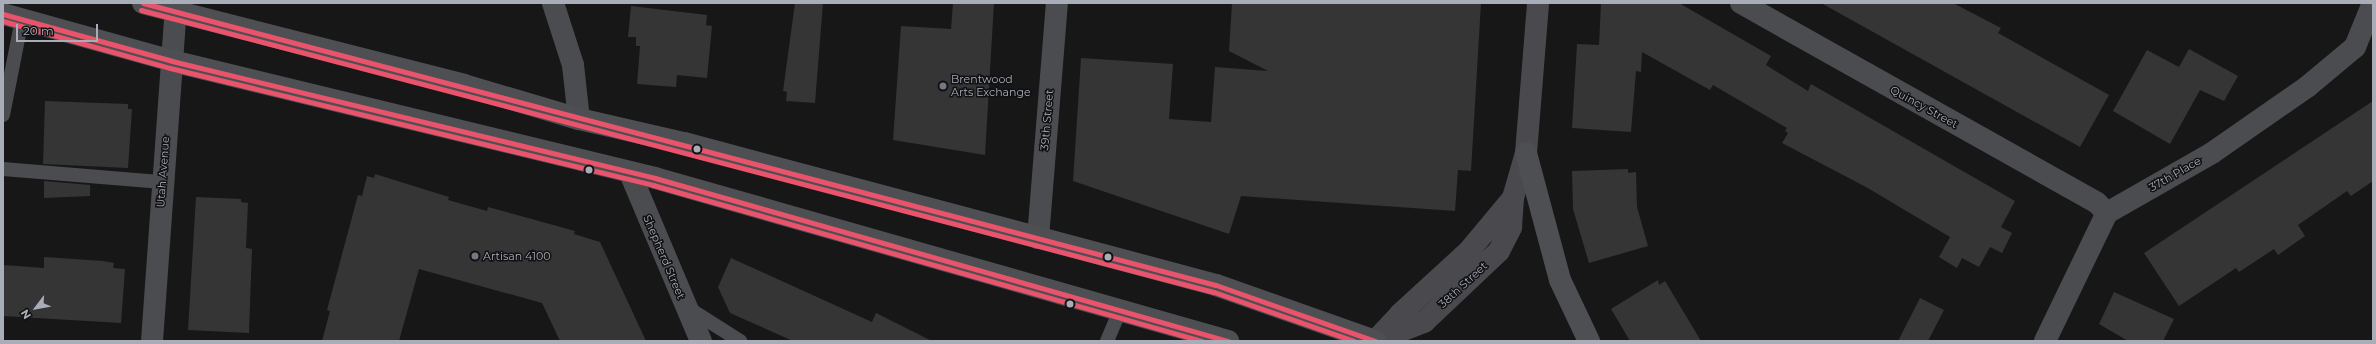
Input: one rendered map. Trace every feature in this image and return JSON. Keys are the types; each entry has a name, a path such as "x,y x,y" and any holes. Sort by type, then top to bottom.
{"main road":[{"path":"143,3 176,7 464,85 579,119 684,143 1216,285 1375,341"},
{"name":"38th Street","path":"1375,341 1424,322 1499,251 1511,228 1514,198 1526,153 1538,3"},
{"path":"12,17 172,61 630,173 656,178 1120,310 1204,338 1228,341"},
{"path":"1526,153 1560,280 1589,341"}],"street":[{"path":"553,3 573,65 579,119"},
{"name":"39th Street","path":"1038,238 1057,3"},
{"name":"Quincy Street","path":"1741,3 2097,203 2107,213"},
{"name":"37th Place","path":"2107,213 2212,153 2307,87 2364,43 2373,3"},
{"name":"Utah Avenue","path":"152,341 162,182 176,7"},
{"name":"Shepherd Street","path":"630,173 701,341"},
{"path":"2045,341 2107,213"}],"lane":[{"path":"3,115 12,17"},
{"path":"3,169 162,182"},
{"path":"685,306 740,341"},
{"path":"1107,341 1120,310"}],"building":[{"path":"795,3 823,3 815,103 786,101 787,92 783,91"},
{"name":"Brentwood Arts Exchange","path":"953,3 994,3 985,155 893,140 901,26 951,29"},
{"path":"1232,3 1481,3 1471,171 1458,170 1455,211 1241,196 1229,234 1073,181 1081,58 1173,64 1169,119 1211,122 1215,67 1268,71 1229,51"},
{"path":"1601,3 1679,3 1771,56 1766,65 1808,91 1811,84 2015,201 2001,227 2012,233 2002,253 1990,247 1979,267 1962,258 1957,268 1939,257 1950,237 1866,187 1782,143 1788,133 1785,131 1787,128 1713,85 1710,90 1642,52 1641,72 1636,71 1631,132 1572,128 1577,44 1599,45"},
{"path":"1821,3 1953,3 2001,28 1998,33 2109,95 2080,147"},
{"path":"631,6 707,15 706,25 712,26 707,78 677,75 676,87 637,84 640,46 636,46 636,37 628,37"},
{"path":"2189,49 2238,76 2224,101 2200,90 2170,144 2113,111 2147,50 2179,67"},
{"path":"45,101 128,104 128,109 132,109 128,168 43,164"},
{"path":"2373,101 2373,181 2351,196 2347,191 2298,225 2305,236 2278,255 2274,249 2239,272 2236,268 2179,306 2144,253"},
{"path":"1628,169 1628,173 1636,172 1637,207 1648,246 1589,263 1573,209 1572,171"},
{"name":"Artisan 4100","path":"375,174 449,197 448,200 487,211 488,207 575,231 574,234 600,242 646,341 560,341 542,303 419,269 399,341 322,341 330,311 327,310 358,195 362,196 367,176 374,178"},
{"path":"44,181 90,185 90,196 44,198"},
{"path":"196,197 241,199 241,202 248,203 246,248 252,249 249,333 188,330"},
{"path":"44,257 103,261 114,263 113,268 125,269 121,323 3,316 3,265 44,268"},
{"path":"731,258 872,322 876,313 932,341 793,341 730,313 718,287"},
{"path":"1658,280 1659,285 1665,281 1701,341 1630,341 1611,309"},
{"path":"2114,292 2174,319 2163,341 2128,341 2099,324"},
{"path":"1920,298 1944,310 1928,341 1898,341"}],"transit line":[{"path":"143,3 1216,285 1375,341"},
{"path":"141,10 1214,292 1354,341"},
{"path":"3,14 172,61 655,178 1228,341"},
{"path":"3,21 170,68 653,185 1202,341"}],"place":[{"name":"Brentwood Arts Exchange","path":"943,86"},
{"name":"Artisan 4100","path":"475,256"}]}
